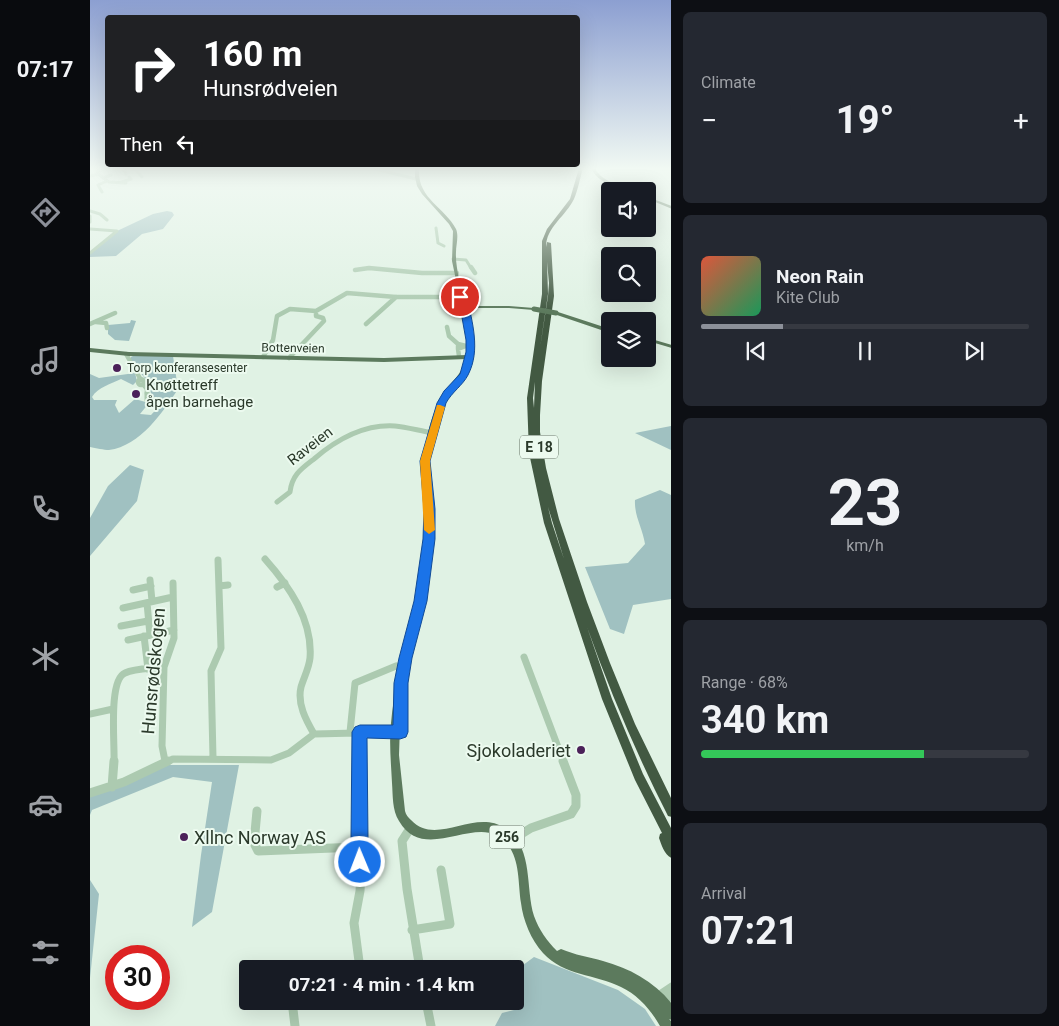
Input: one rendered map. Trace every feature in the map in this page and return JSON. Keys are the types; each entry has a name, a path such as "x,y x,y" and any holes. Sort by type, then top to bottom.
{"highway":[{"name":"E 18","path":"559,216 549,229 544,241 546,284 530,398 530,442 538,484 555,544 607,699 638,777 671,840"},
{"name":"E 18","path":"563,216 556,226 549,242 551,294 537,399 540,453 550,502 597,642 635,737 671,810"},
{"path":"638,777 640,788 671,851"}],"main road":[{"path":"411,828 399,811 397,787 399,779 398,732 400,696 406,658 420,601 426,566 430,522 425,466 443,399 464,374 471,340 454,259 456,237 454,229 443,216"},
{"path":"464,307 500,306 534,309 556,313 601,328"},
{"path":"656,342 671,347"},
{"name":"Bottenveien","path":"90,350 126,354 393,360 469,357"},
{"name":"256","path":"411,828 419,833 437,836 473,827 489,827 500,832 510,841 520,858 527,910 536,933 548,951 568,964 622,981 636,989 662,1006 668,1026"}],"street":[{"path":"90,216 90,222"},
{"path":"102,216 107,220"},
{"path":"436,228 438,243 444,246"},
{"path":"90,229 117,231 90,253"},
{"path":"437,246 455,246"},
{"path":"454,259 466,260 475,273"},
{"path":"355,270 369,268 422,273 457,273"},
{"path":"459,282 471,283 477,294"},
{"path":"263,357 273,340 277,316 290,309 316,310 347,294 396,297 463,297"},
{"path":"366,324 383,311 396,297"},
{"path":"289,358 324,321 323,318 316,316 316,310"},
{"path":"90,324 115,313"},
{"path":"96,322 106,324 107,328"},
{"path":"447,327 449,336 458,347 458,356"},
{"path":"126,354 147,389 146,400"},
{"name":"Raveien","path":"277,502 290,492 290,480 302,468 328,447 350,434 378,427 394,426 434,433"},
{"path":"264,559 286,583 303,616 309,641 310,660 300,698 303,714 314,734"},
{"path":"213,758 211,671 221,648 218,560"},
{"path":"133,590 150,583 147,635 148,669"},
{"name":"Hunsrødskogen","path":"166,761 162,746 164,667 173,643 173,583"},
{"path":"277,587 286,583"},
{"path":"219,586 228,584"},
{"path":"123,608 173,597"},
{"path":"121,626 148,621"},
{"path":"128,640 174,630"},
{"path":"510,841 530,828 571,814 575,811 577,802 571,780 524,657"},
{"path":"350,732 355,683 396,666"},
{"path":"112,787 115,742 113,710 118,678 128,672 164,667"},
{"path":"90,714 113,710"},
{"path":"359,960 354,923 360,891 361,872 358,847 360,840 360,732"},
{"path":"90,793 112,787 166,761 182,758 261,760 278,758 314,734 398,732"},
{"path":"257,811 254,843 258,851 358,847"},
{"path":"411,828 402,841 412,930 418,960"},
{"path":"412,930 450,924 441,870"},
{"path":"662,1006 671,989"},
{"path":"662,1006 671,993"},
{"path":"293,1010 295,1026"},
{"path":"428,1010 431,1026"}],"shaded area":[{"path":"149,216 173,216 163,229 142,234 116,256 90,257 90,253 117,231"},
{"path":"131,320 136,321 129,341 115,340 108,334 108,325 130,323"},
{"path":"135,355 173,356 178,389 150,427 131,442 109,450 90,447 90,374 99,378 135,373 137,381 133,385 121,379 101,388 92,397 94,400 117,400 115,405 119,413 135,399 149,403 140,414 151,415 165,400 152,397 148,382 130,360"},
{"path":"671,426 671,450 635,433"},
{"path":"130,465 144,470 137,501 90,556 90,518 108,486"},
{"path":"660,490 671,495 671,599 633,605 624,634 610,629 585,567 628,563 645,544 636,512 635,500"},
{"path":"164,765 239,765 212,912 192,927 212,782 173,777 92,810 90,815 90,796"},
{"path":"90,880 99,894 90,978"},
{"path":"534,957 618,990 645,1009 656,1026 495,1026 502,1013 524,1010 524,964"}],"slow traffic":[{"path":"429,530 425,461 440,407"}],"place":[{"name":"Torp konferansesenter","path":"117,368"},
{"name":"Knøttetreff åpen barnehage","path":"136,394"},
{"name":"Sjokoladeriet","path":"581,750"},
{"name":"Xllnc Norway AS","path":"184,837"}],"route":[{"path":"360,862 358,847 360,840 360,732 400,732 401,683 420,601 429,539 430,522 425,461 442,403 447,393 464,374 470,352 471,340 463,297 460,297"}]}
